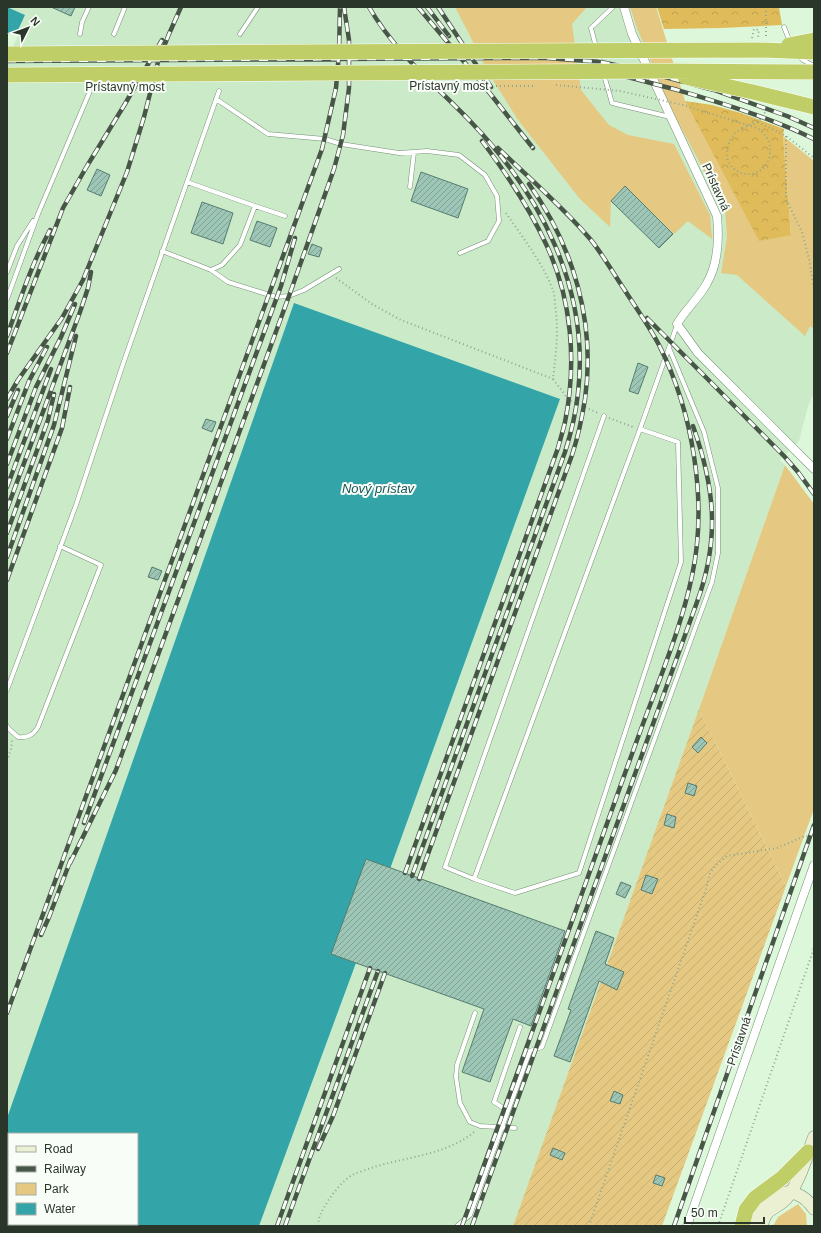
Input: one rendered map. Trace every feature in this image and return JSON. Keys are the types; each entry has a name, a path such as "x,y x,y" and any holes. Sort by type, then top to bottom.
{"highway":[{"path":"7,54 300,52 814,40"},
{"path":"759,41 814,52"},
{"path":"661,71 814,72"},
{"path":"661,71 814,107"},
{"name":"Prístavný most","path":"7,75 661,71"},
{"path":"742,1226 746,1210 755,1198 782,1178 808,1152"}],"main road":[{"path":"762,1226 764,1218 768,1212 782,1203 791,1192 814,1137"},
{"path":"752,1226 756,1211 768,1199 781,1193 791,1192 804,1197 814,1209"}],"street":[{"name":"Prístavná","path":"624,7 632,34 717,216 718,229 715,258 711,276 707,284 684,312 678,324"},
{"path":"678,324 698,353 814,469"},
{"name":"Prístavná","path":"687,1226 814,865"}],"lane":[{"path":"80,34 82,22 89,7"},
{"path":"114,34 125,7"},
{"path":"240,34 258,7"},
{"path":"613,7 591,28 612,103 671,118"},
{"path":"784,27 793,49 803,60 814,66"},
{"path":"7,690 76,505 162,251 219,91"},
{"path":"7,299 38,214 88,93"},
{"path":"216,99 268,134 325,139 341,144 399,153 427,151 459,154 485,175 497,196 500,221 488,241 460,253"},
{"path":"410,187 414,152"},
{"path":"187,182 285,216"},
{"path":"210,270 222,265 240,245 255,206"},
{"path":"7,272 17,246 38,214"},
{"path":"162,251 210,270 228,282 276,297 289,296 304,290 339,269"},
{"path":"474,879 678,324"},
{"path":"457,1226 470,1215 530,1051 542,1047 709,589 718,553 718,488 704,432 669,348"},
{"path":"604,416 445,867 474,879 515,892 579,873 681,562 678,442 640,429"},
{"path":"7,726 18,738 25,738 34,734 101,565 60,546"},
{"path":"475,1012 457,1065 456,1077 460,1103 470,1122 480,1126 515,1128"},
{"path":"508,1111 494,1102 520,1027"}],"path":[{"path":"759,41 766,7"},
{"name":"Prístavný most","path":"493,86 537,86"},
{"path":"551,86 620,91 683,105 757,128 769,141 769,159 764,169 754,175 742,174 732,167 727,156 729,139 742,128 758,122 786,136 814,158"},
{"path":"786,136 786,199 802,232 809,258 814,289"},
{"path":"498,201 532,251 553,291 557,312 558,333 553,379"},
{"path":"330,274 372,304 401,320 553,379 569,400 584,408 640,429"},
{"path":"7,761 11,749 13,733"},
{"path":"589,1226 706,889 710,873 716,865 727,856 778,848 805,836 814,838"},
{"path":"718,1226 814,948"},
{"path":"318,1226 319,1215 336,1189 353,1174 450,1146 466,1138 480,1126"}],"shaded area":[{"path":"7,7 656,7 685,101 759,241 739,263 814,329 814,393 808,406 799,441 780,460 785,465 513,1226 259,1226 356,964 294,304 7,1118 7,54 25,15"}],"green space":[{"path":"455,7 587,7 572,24 581,90 609,125 628,135 674,144 710,215 712,239 688,221 674,234 625,186 611,201 610,227 580,199 518,120 486,69"},
{"path":"630,7 656,7 685,101 759,240 791,234 783,136 814,161 814,329 810,326 805,336 737,275 721,273 727,237 725,210 669,105 637,28"},
{"path":"657,7 779,7 782,25 664,29"},
{"path":"685,101 712,105 741,113 784,129 783,136 791,235 759,241"},
{"path":"785,465 814,504 814,809 786,886 699,709"},
{"path":"699,709 786,886 662,1226 513,1226"},
{"path":"798,1204 806,1214 807,1226 773,1226 778,1217"}],"water":[{"path":"7,7 25,15 7,54"},
{"name":"Nový prístav","path":"294,303 560,399 259,1226 7,1226 7,1118"}],"pier":[{"path":"7,34 19,34 9,55 7,56"}],"building":[{"path":"51,7 75,7 71,16"},
{"path":"97,169 110,175 101,196 87,190"},
{"path":"421,172 468,189 458,218 411,201"},
{"path":"625,186 673,234 659,248 611,201"},
{"path":"202,202 233,213 223,244 191,233"},
{"path":"257,221 277,228 270,247 250,240"},
{"path":"312,244 322,248 319,257 308,254"},
{"path":"638,363 648,367 638,394 629,391"},
{"path":"206,419 216,422 212,432 202,428"},
{"path":"152,567 162,571 158,580 148,577"},
{"path":"701,737 707,743 698,753 692,747"},
{"path":"688,783 697,786 694,796 685,793"},
{"path":"667,814 676,817 674,828 664,825"},
{"path":"366,859 565,931 531,1026 513,1019 490,1082 462,1072 484,1009 331,954"},
{"path":"646,875 658,879 652,894 641,890"},
{"path":"621,882 631,886 625,898 616,894"},
{"path":"596,931 614,938 605,964 624,972 617,990 599,981 570,1062 554,1056 571,1010 568,1009"},
{"path":"614,1091 623,1095 620,1104 610,1101"},
{"path":"553,1148 565,1153 562,1160 550,1155"},
{"path":"656,1175 665,1178 662,1186 653,1183"}],"railway":[{"path":"7,399 18,380 62,318 83,280 127,172 144,117 158,62 181,7"},
{"path":"7,1013 322,149 336,88 339,53 340,7"},
{"path":"70,863 116,770 334,169 343,135 349,88 349,40 344,7"},
{"path":"369,7 379,23 403,53 471,122 496,150 519,181 539,212 555,246 568,281 576,317 580,354 577,400 573,423 565,452 412,876"},
{"path":"418,7 481,82 533,148"},
{"path":"427,7 449,36"},
{"path":"438,7 491,87"},
{"path":"7,353 63,208 162,40"},
{"path":"7,61 547,58 601,62 639,70 714,90 787,116 814,128"},
{"path":"7,70 503,67 600,72 637,79 727,105 762,117 814,139"},
{"path":"405,873 558,448 569,400 571,377 570,332 567,309 555,265 525,204 482,141"},
{"path":"462,1226 674,639 684,608 697,548 698,488 689,428 671,371 659,345 591,240 557,204 498,148"},
{"path":"419,879 572,455 580,427 585,399 588,370 587,342 584,313 578,286 558,233 529,184"},
{"path":"7,336 32,269 50,230"},
{"path":"84,823 281,286 295,238"},
{"path":"7,509 80,312 88,288 91,272"},
{"path":"7,464 36,387 61,337 75,304"},
{"path":"647,318 784,456 814,494"},
{"path":"7,557 54,425 76,336"},
{"path":"7,439 29,381 47,347"},
{"path":"7,487 51,369"},
{"path":"7,580 62,428 70,387"},
{"path":"7,416 18,390"},
{"path":"7,533 48,420 54,394"},
{"path":"472,1226 704,579 712,535 712,514 706,471 693,426"},
{"path":"674,1226 814,825"},
{"path":"41,935 71,859"},
{"path":"277,1226 370,968"},
{"path":"285,1226 378,971"},
{"path":"318,1149 333,1116 385,973"}]}
